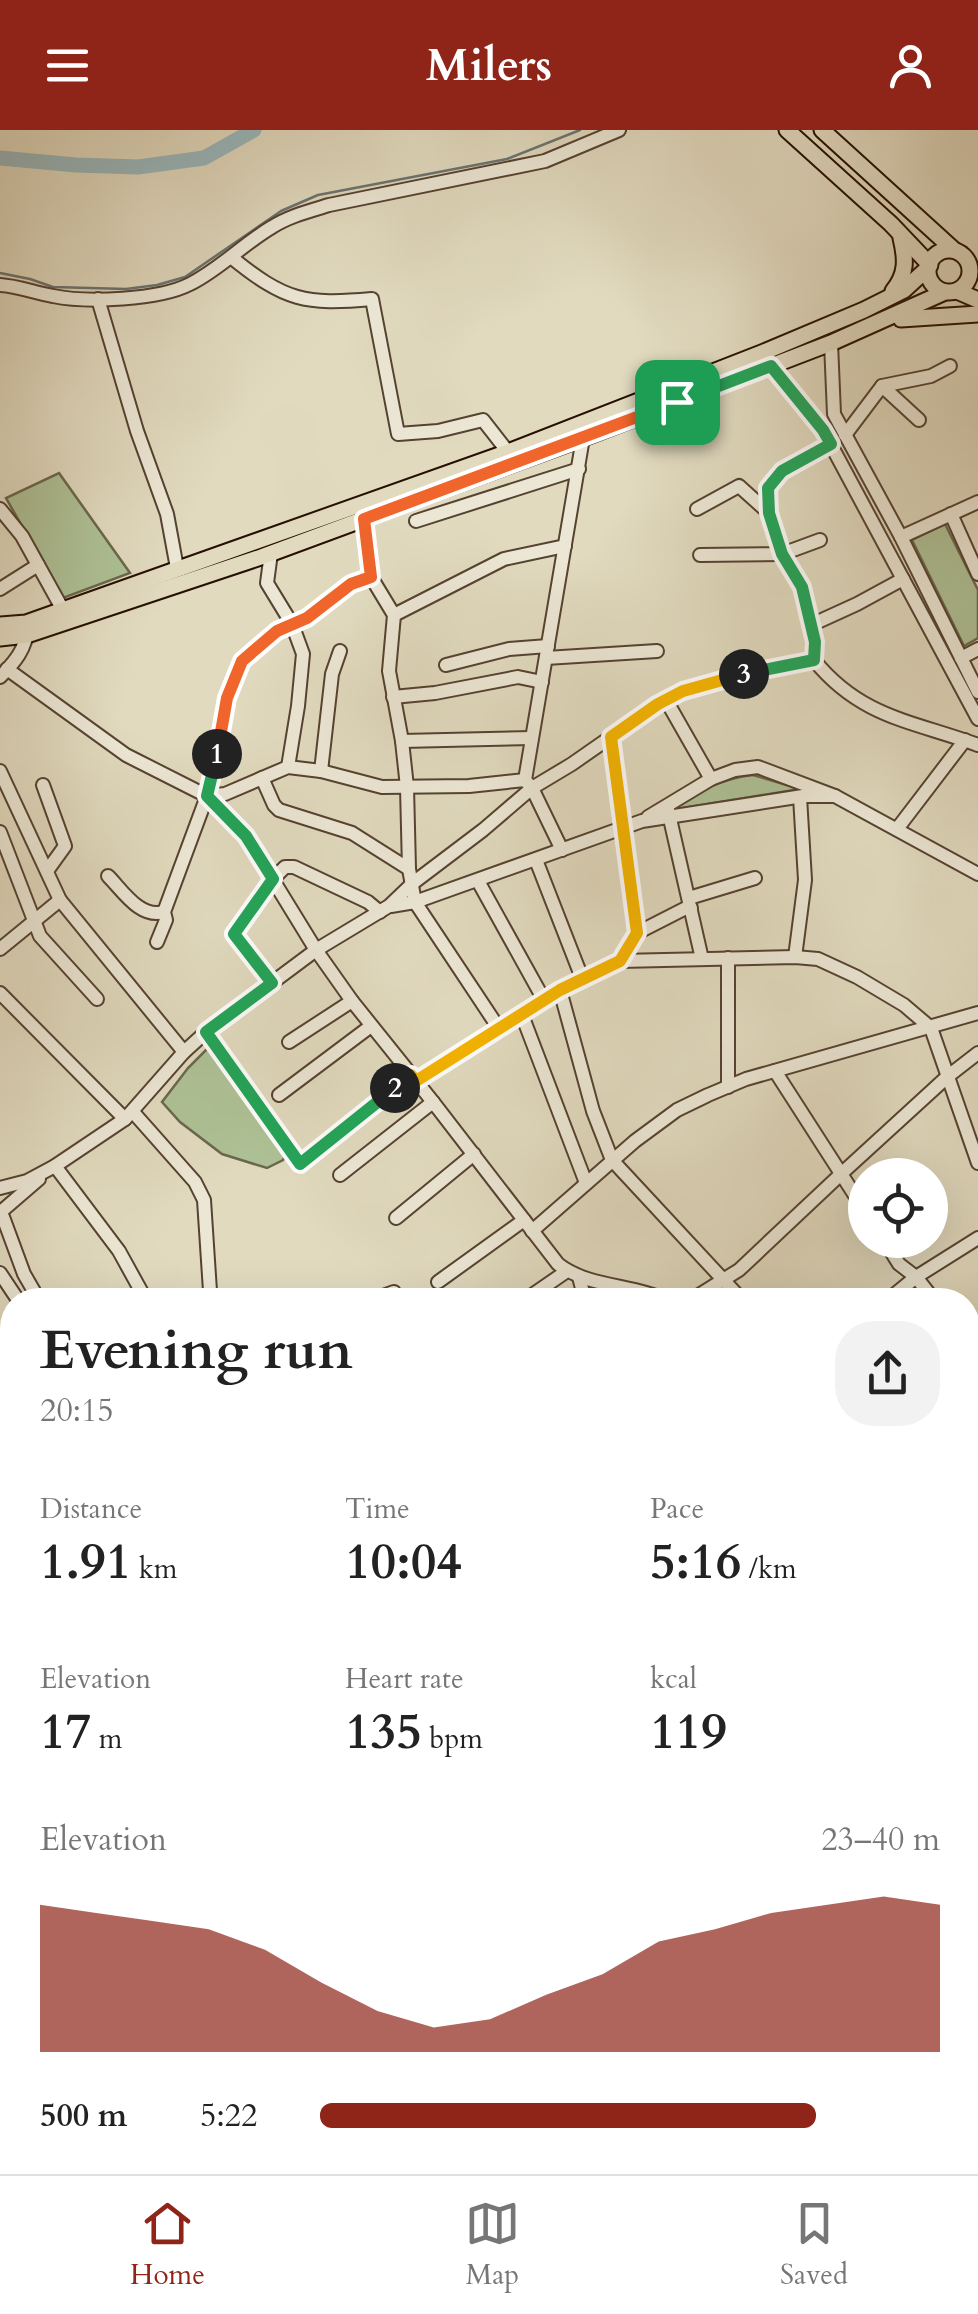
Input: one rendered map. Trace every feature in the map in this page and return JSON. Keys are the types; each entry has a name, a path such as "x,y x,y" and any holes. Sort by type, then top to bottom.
{"main road":[{"path":"787,130 900,234 929,266 934,286 978,300"},
{"path":"2,631 27,629 271,553 831,343 967,283 971,271 966,258 822,130"},
{"path":"885,300 902,280 905,267 900,234"},
{"path":"27,629 63,610 508,452 764,352 904,290 940,252 966,258"},
{"path":"882,321 978,314"}],"street":[{"path":"0,285 57,297 98,299 168,292 189,285 271,227 302,213 329,204 545,161 619,130"},
{"path":"231,257 286,296 326,303 372,300 398,434 438,431 483,420 508,452"},
{"path":"98,299 166,514 177,568"},
{"path":"831,343 834,414 901,536 978,692"},
{"path":"771,366 823,430 978,720"},
{"path":"845,435 882,386 931,376 950,366"},
{"path":"882,386 919,420"},
{"path":"562,850 528,784 532,738 583,438"},
{"path":"831,444 782,471 768,488 769,513 782,554 802,587 815,642 814,660 832,681 879,712 972,742 897,830"},
{"path":"416,521 579,469"},
{"path":"697,509 739,486 769,513"},
{"path":"901,536 978,502"},
{"path":"0,509 22,536 63,610"},
{"path":"951,514 978,574"},
{"path":"364,519 371,577 394,615 389,670 402,741 416,902 500,1030"},
{"path":"700,555 782,554 820,540"},
{"path":"394,615 504,558 566,546"},
{"path":"271,553 267,583 292,624 304,654 288,767"},
{"path":"0,589 38,564"},
{"path":"157,942 166,920 164,912 207,796 227,698 242,661 277,631 307,618 351,584 371,577"},
{"path":"811,624 904,579"},
{"path":"27,629 22,650 4,673 126,755 207,796 246,836 352,1001 558,1264 573,1274 619,1288"},
{"path":"446,665 509,648 547,652 657,651"},
{"path":"961,658 978,649"},
{"path":"321,771 332,674 340,651"},
{"path":"384,909 411,876 483,830 528,784 611,737 666,700 683,691 762,669 814,660"},
{"path":"393,698 518,677 542,682"},
{"path":"666,700 711,779"},
{"path":"611,737 637,933"},
{"path":"402,741 532,738"},
{"path":"207,796 225,794 288,767 382,787 528,784"},
{"path":"668,811 711,779 758,767 834,796 978,874"},
{"path":"0,770 60,900 184,1052"},
{"path":"262,778 279,810 352,833 411,876"},
{"path":"43,785 66,846 47,871"},
{"path":"0,1188 26,1181 55,1166 129,1116 206,1032 316,950 384,909 478,881 668,811 800,796 834,796"},
{"path":"795,958 805,880 800,796"},
{"path":"668,811 702,958"},
{"path":"0,832 40,936 97,998"},
{"path":"536,860 582,978"},
{"path":"272,983 234,934 273,879 286,868 294,867 384,909"},
{"path":"108,876 145,912 164,912"},
{"path":"620,961 637,933 684,910 690,903 755,878"},
{"path":"478,881 544,1000"},
{"path":"0,949 60,900"},
{"path":"728,958 728,1087"},
{"path":"206,1032 300,1164 414,1078 500,1030 560,990 620,961 818,959 857,977 931,1028 978,1163"},
{"path":"560,990 592,1111 612,1160 729,1288"},
{"path":"0,993 195,1182 204,1200 210,1288"},
{"path":"289,1042 352,1001"},
{"path":"438,1282 528,1226 677,1110 775,1071 978,1013"},
{"path":"522,1015 586,1182"},
{"path":"278,1095 372,1026"},
{"path":"712,1288 740,1270 978,1053"},
{"path":"775,1071 848,1185"},
{"path":"340,1175 433,1102"},
{"path":"396,1218 474,1154"},
{"path":"33,1288 2,1214 55,1166"},
{"path":"55,1166 119,1251 139,1288"},
{"path":"902,1288 978,1238"},
{"path":"896,1258 925,1288"},
{"path":"547,1288 573,1274"},
{"path":"573,1274 580,1288"}],"green space":[{"path":"59,473 130,573 63,598 6,498"},
{"path":"945,524 978,590 978,638 964,646 912,540"},
{"path":"753,775 800,789 671,810 710,786"},
{"path":"208,1048 286,1154 283,1160 267,1168 222,1154 180,1122 162,1102"}],"waterway":[{"path":"0,158 138,167 204,158 254,130"},
{"path":"0,273 53,287 126,289 157,285 185,277 281,211 318,195 507,159 580,130"}],"route":[{"path":"771,366 831,444 782,471 768,488 769,513 782,554 802,587 815,642 814,660 762,669 683,691 611,737 637,933 620,961 560,990 416,1081 411,1075 300,1164 206,1032 272,983 234,934 273,879 246,836 207,796 227,698 242,661 277,631 307,618 351,584 371,577 364,519 677,402 771,366"}]}
